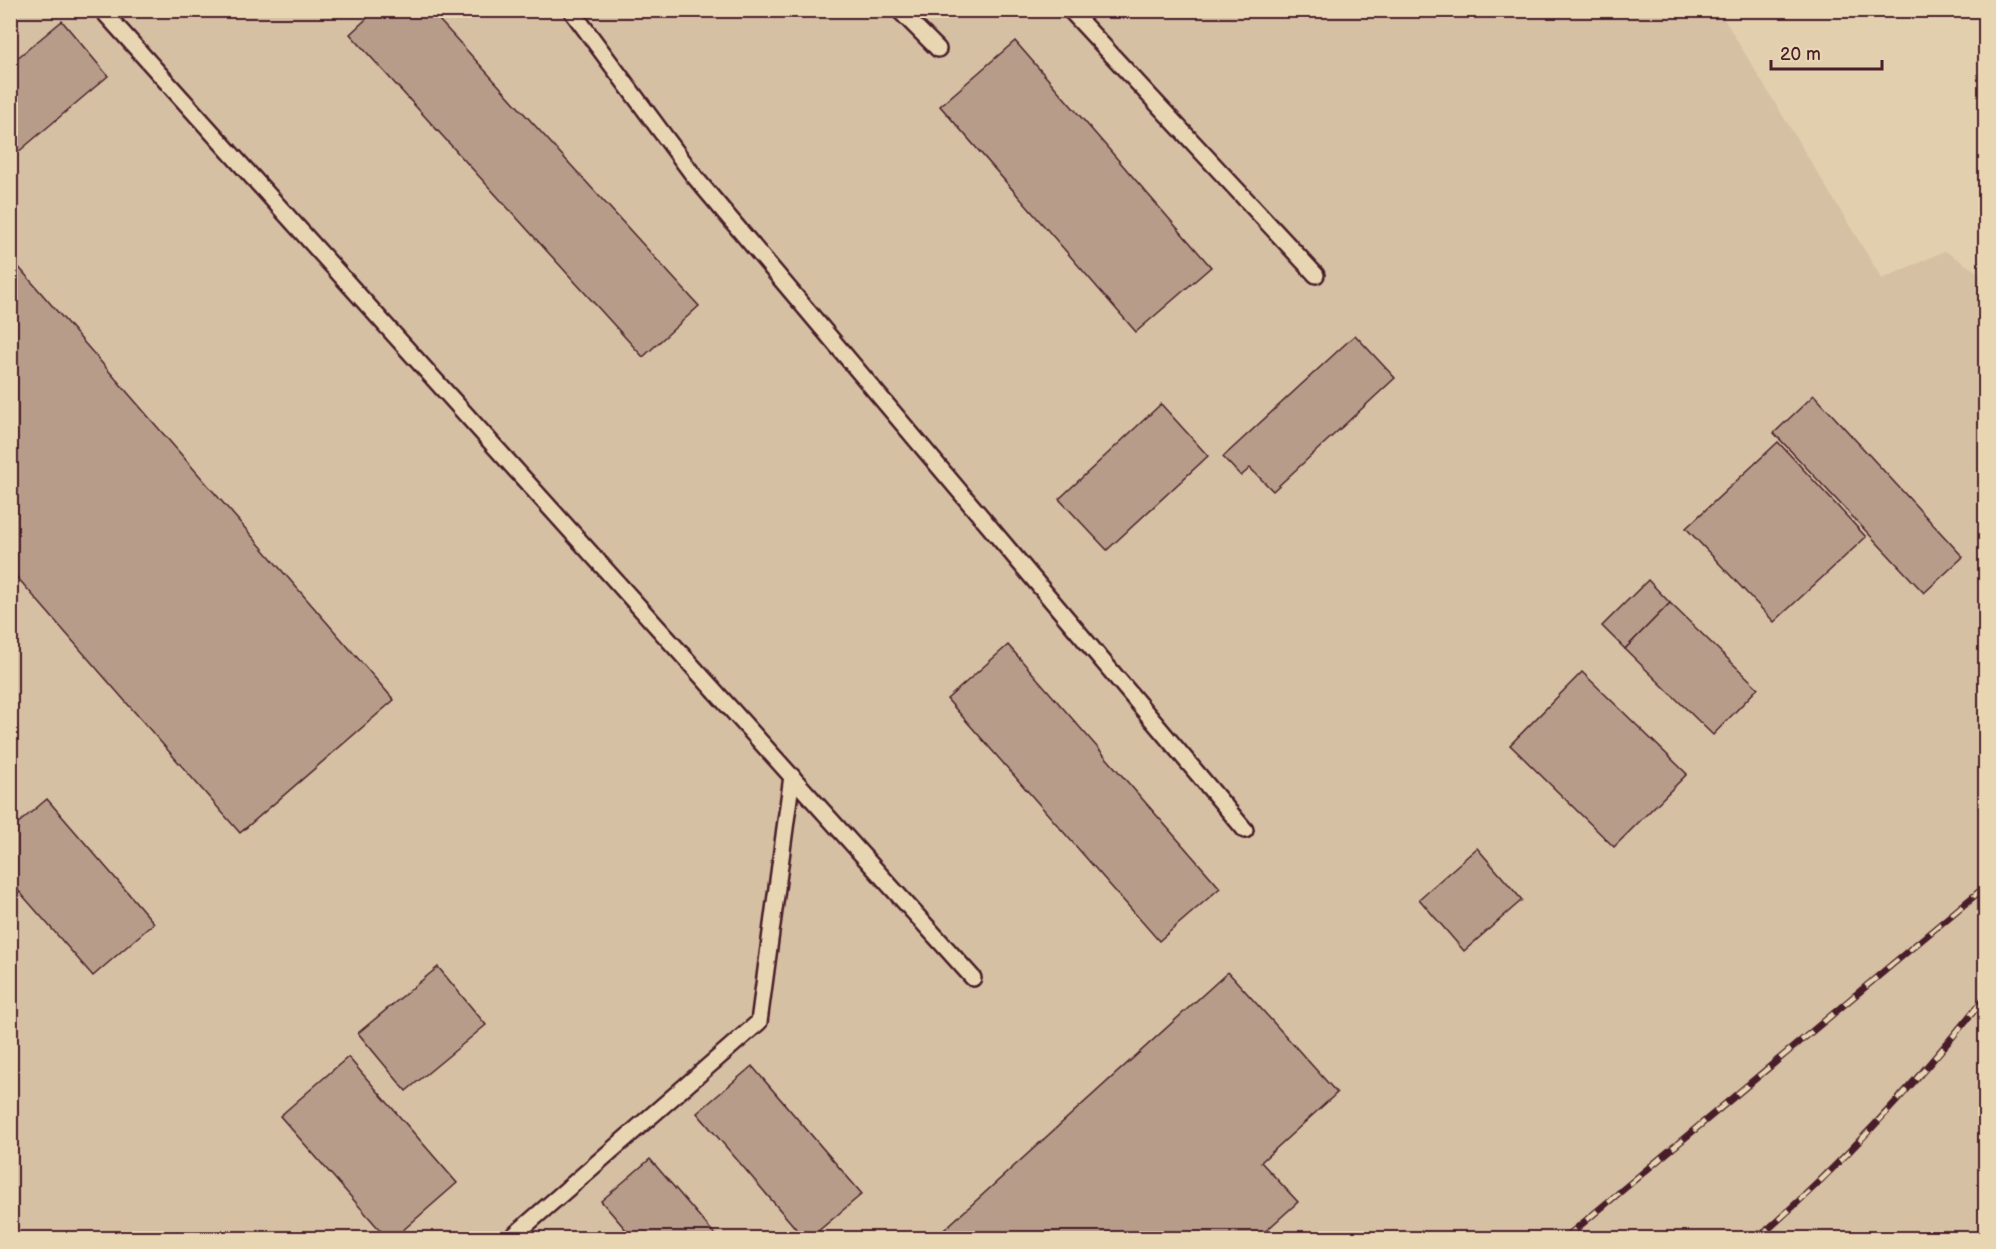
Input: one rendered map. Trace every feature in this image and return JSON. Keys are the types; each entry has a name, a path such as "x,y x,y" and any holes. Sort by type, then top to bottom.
{"lane":[{"path":"102,10 973,978"},
{"path":"571,10 694,176 1245,830"},
{"path":"898,10 938,49"},
{"path":"1070,10 1316,275"},
{"path":"511,1239 759,1022 792,776"}],"shaded area":[{"path":"10,11 1719,11 1882,279 1945,251 1985,277 1985,1238 11,1238"}],"building":[{"path":"376,10 430,10 699,306 643,357 350,34"},
{"path":"62,21 108,76 10,159 10,64"},
{"path":"1015,41 1211,267 1136,332 940,106"},
{"path":"10,257 394,700 240,833 10,569"},
{"path":"1355,335 1395,378 1273,491 1250,468 1241,476 1223,457"},
{"path":"1814,395 1963,557 1924,593 1774,433"},
{"path":"1161,404 1208,456 1107,550 1059,499"},
{"path":"1778,442 1866,537 1774,622 1686,528"},
{"path":"1648,580 1670,603 1625,649 1602,626"},
{"path":"1670,603 1758,688 1713,735 1625,649"},
{"path":"1008,645 1220,888 1159,941 947,699"},
{"path":"1582,672 1687,774 1614,847 1510,745"},
{"path":"47,799 154,923 93,976 10,881 10,830"},
{"path":"1477,848 1522,900 1464,951 1419,899"},
{"path":"438,967 486,1025 406,1091 358,1033"},
{"path":"1228,972 1337,1093 1261,1162 1298,1202 1258,1238 935,1238"},
{"path":"348,1057 457,1183 394,1238 387,1238 280,1116"},
{"path":"752,1066 862,1194 810,1238 804,1238 697,1113"},
{"path":"650,1159 718,1238 633,1238 601,1201"}],"railway":[{"path":"1565,1238 1986,886"},
{"path":"1758,1238 1849,1152 1933,1060 1986,996"}]}
